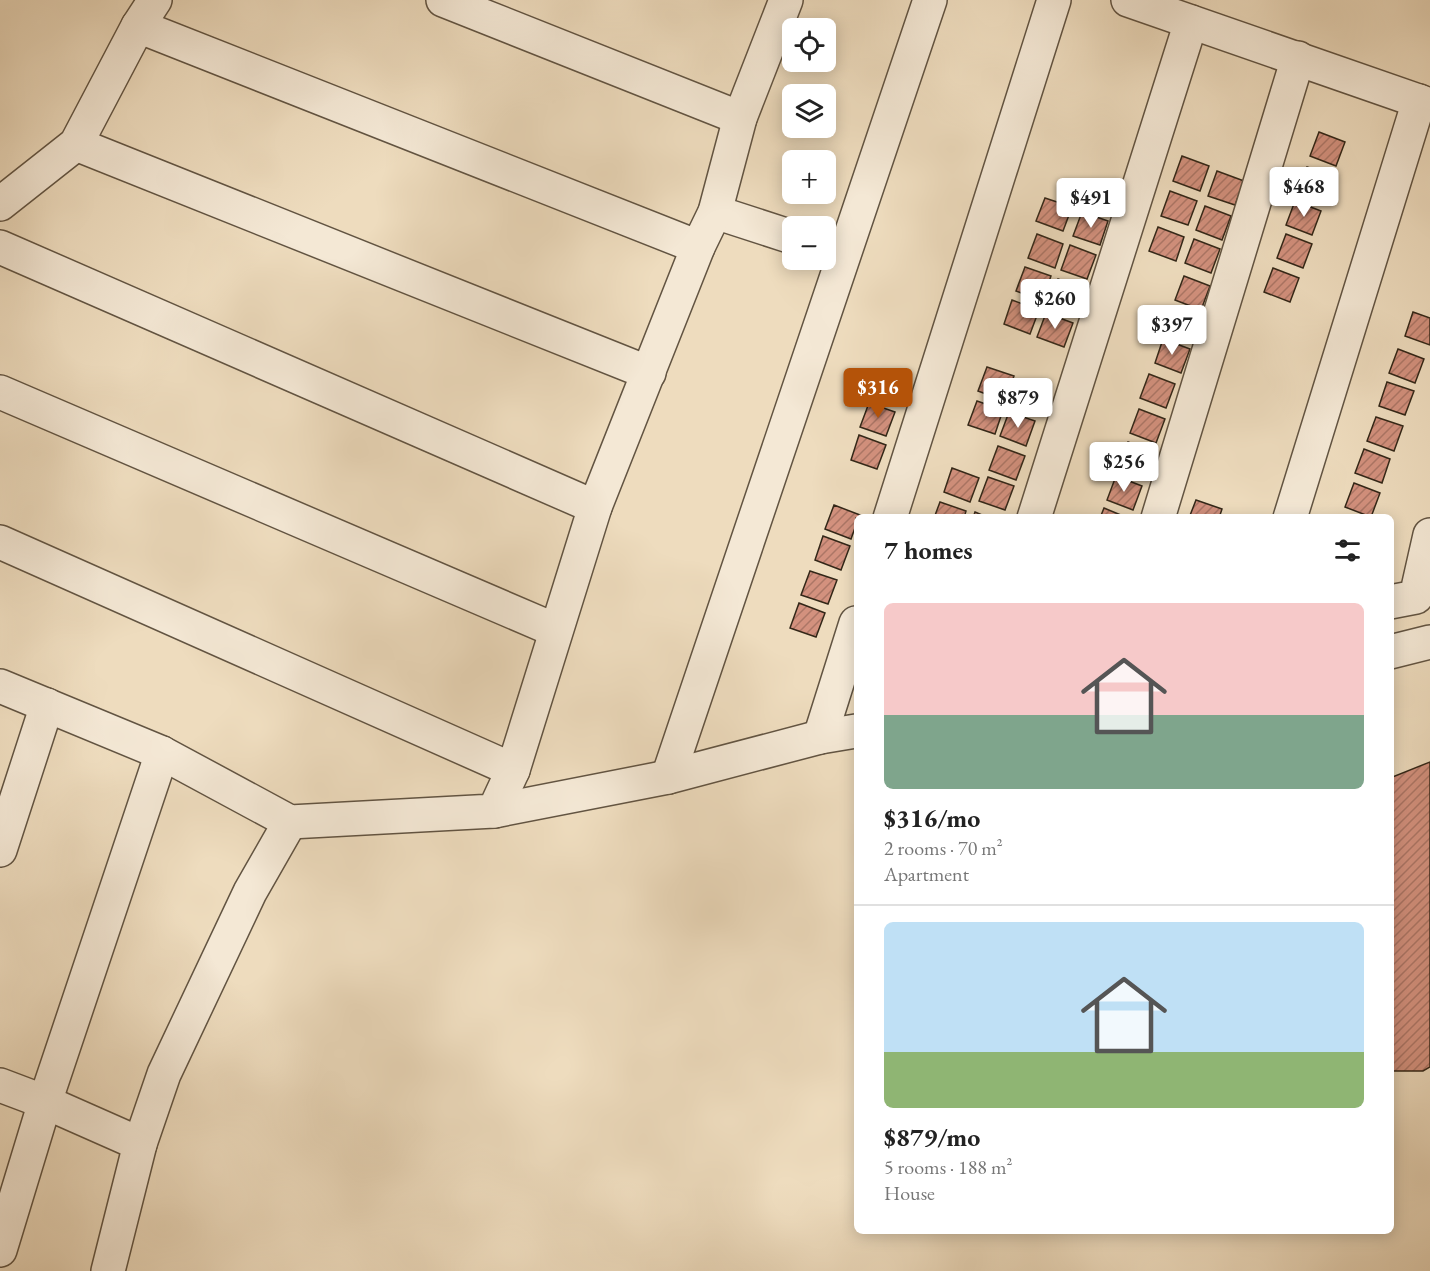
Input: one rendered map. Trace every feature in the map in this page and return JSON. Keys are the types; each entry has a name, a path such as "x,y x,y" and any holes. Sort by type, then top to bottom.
{"street":[{"path":"443,0 740,118"},
{"path":"494,811 513,770 595,507 698,248 716,212 740,118 786,0"},
{"path":"836,247 930,0"},
{"path":"891,514 1054,0"},
{"path":"1128,0 1425,103 1291,514"},
{"path":"0,204 76,144 146,13 698,248"},
{"path":"1035,514 1191,22"},
{"path":"1159,514 1298,58"},
{"path":"76,144 648,373"},
{"path":"716,212 782,234"},
{"path":"0,247 595,507"},
{"path":"668,777 829,270"},
{"path":"0,392 555,630"},
{"path":"1412,598 1430,535"},
{"path":"0,542 513,770"},
{"path":"820,738 854,628"},
{"path":"1394,651 1430,642"},
{"path":"0,686 162,753 290,822 494,811 668,777 854,731"},
{"path":"0,850 47,705"},
{"path":"0,1250 45,1102 162,753"},
{"path":"108,1271 140,1144 164,1074 250,892 290,822"},
{"path":"0,1085 45,1102 140,1144"}],"building":[{"path":"1319,132 1345,142 1336,166 1310,156"},
{"path":"1182,156 1209,166 1200,191 1173,181"},
{"path":"1307,167 1334,176 1325,200 1298,191"},
{"path":"1217,171 1244,181 1235,205 1208,196"},
{"path":"1170,191 1197,201 1188,225 1161,216"},
{"path":"1045,198 1072,207 1063,231 1036,221"},
{"path":"1295,201 1321,211 1312,235 1286,225"},
{"path":"1205,206 1231,216 1222,240 1196,230"},
{"path":"1082,212 1108,221 1100,245 1073,236"},
{"path":"1158,227 1184,237 1176,261 1149,251"},
{"path":"1037,234 1063,244 1055,268 1028,258"},
{"path":"1286,234 1312,244 1303,268 1277,258"},
{"path":"1194,239 1220,249 1211,273 1185,263"},
{"path":"1070,245 1096,255 1087,279 1061,270"},
{"path":"1025,267 1051,276 1042,301 1016,291"},
{"path":"1273,268 1299,278 1290,302 1264,292"},
{"path":"1184,276 1210,286 1201,310 1175,300"},
{"path":"1058,279 1084,289 1075,313 1049,303"},
{"path":"1012,300 1039,310 1030,334 1004,324"},
{"path":"1172,306 1198,315 1190,339 1163,330"},
{"path":"1413,312 1430,318 1430,345 1405,336"},
{"path":"1046,313 1073,323 1064,347 1037,337"},
{"path":"1163,339 1190,349 1181,373 1155,363"},
{"path":"1398,349 1424,359 1415,383 1389,373"},
{"path":"987,367 1014,376 1005,401 978,391"},
{"path":"1149,374 1175,384 1166,408 1140,398"},
{"path":"1023,380 1049,389 1040,413 1014,404"},
{"path":"1387,382 1414,391 1405,415 1379,406"},
{"path":"977,401 1003,410 995,434 968,425"},
{"path":"869,403 895,412 886,436 860,427"},
{"path":"1139,409 1165,419 1156,443 1130,433"},
{"path":"1009,412 1035,421 1026,446 1000,436"},
{"path":"1376,417 1403,426 1394,451 1367,441"},
{"path":"859,435 886,445 877,469 851,460"},
{"path":"1128,442 1154,452 1145,476 1119,466"},
{"path":"998,446 1025,456 1016,480 989,470"},
{"path":"1364,449 1390,459 1382,483 1355,473"},
{"path":"952,468 979,478 970,502 944,492"},
{"path":"1116,476 1142,486 1133,510 1107,500"},
{"path":"988,477 1014,486 1005,510 979,501"},
{"path":"1354,483 1380,493 1372,514 1363,514 1345,507"},
{"path":"1196,500 1222,509 1220,514 1191,514"},
{"path":"940,502 966,511 965,514 936,514"},
{"path":"834,505 857,514 854,514 854,531 851,539 825,529"},
{"path":"1104,508 1118,514 1102,514"},
{"path":"823,536 850,546 841,570 815,560"},
{"path":"810,571 837,580 828,604 801,595"},
{"path":"799,603 825,613 816,637 790,628"},
{"path":"1430,762 1430,1067 1423,1071 1394,1071 1394,776"}]}
